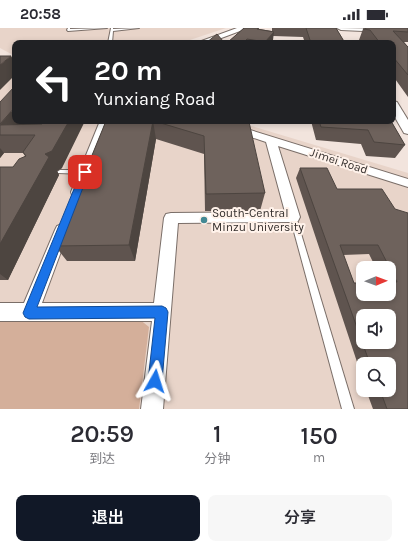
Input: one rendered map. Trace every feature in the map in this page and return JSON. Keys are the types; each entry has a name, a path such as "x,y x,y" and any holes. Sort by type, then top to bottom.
{"street":[{"path":"209,40 244,28"},
{"path":"341,28 408,31"},
{"path":"348,28 354,38"},
{"path":"396,109 408,130"},
{"path":"73,202 104,124"},
{"name":"Jimei Road","path":"221,124 408,183"},
{"path":"152,409 171,218 293,217 271,139"},
{"path":"29,313 67,216"},
{"path":"0,312 162,312"}],"lane":[{"path":"69,28 68,30 106,28"},
{"path":"110,40 112,29 138,28"},
{"path":"60,172 85,172"},
{"path":"293,217 348,409"}],"shaded area":[{"name":"South-Central Minzu University","path":"0,28 226,28 190,40 12,40 12,54 0,48"},
{"name":"South-Central Minzu University","path":"12,55 12,124 245,124 408,173 408,409 0,409 0,60"},
{"path":"0,319 139,319 149,327 139,409 0,409"}],"building":[{"path":"244,28 258,28 257,29 274,32 267,40 230,40"},
{"path":"306,28 336,28 343,40 310,40"},
{"path":"408,28 408,32 393,31 408,47 408,75 396,61 396,40 378,40 370,30 363,29"},
{"path":"217,34 222,40 210,40"},
{"path":"0,56 11,56 0,65"},
{"path":"12,89 12,110 0,124 0,102"},
{"path":"67,124 52,151 45,154 49,157 0,244 0,167 13,167 19,159 26,156 23,152 35,135 0,135 0,125"},
{"path":"105,124 152,124 129,245 55,246"},
{"path":"164,124 249,124 265,193 206,194 204,136"},
{"path":"320,124 393,124 405,145 374,142 368,130 321,127"},
{"path":"300,168 327,168 337,189 382,189 395,209 408,213 408,409 387,409 383,397 396,397 396,357 368,357 365,349 396,349 396,309 356,309 356,325"}],"place":[{"name":"South-Central Minzu University","path":"204,220"}],"route":[{"path":"85,172 29,313 162,312 155,381"}]}
